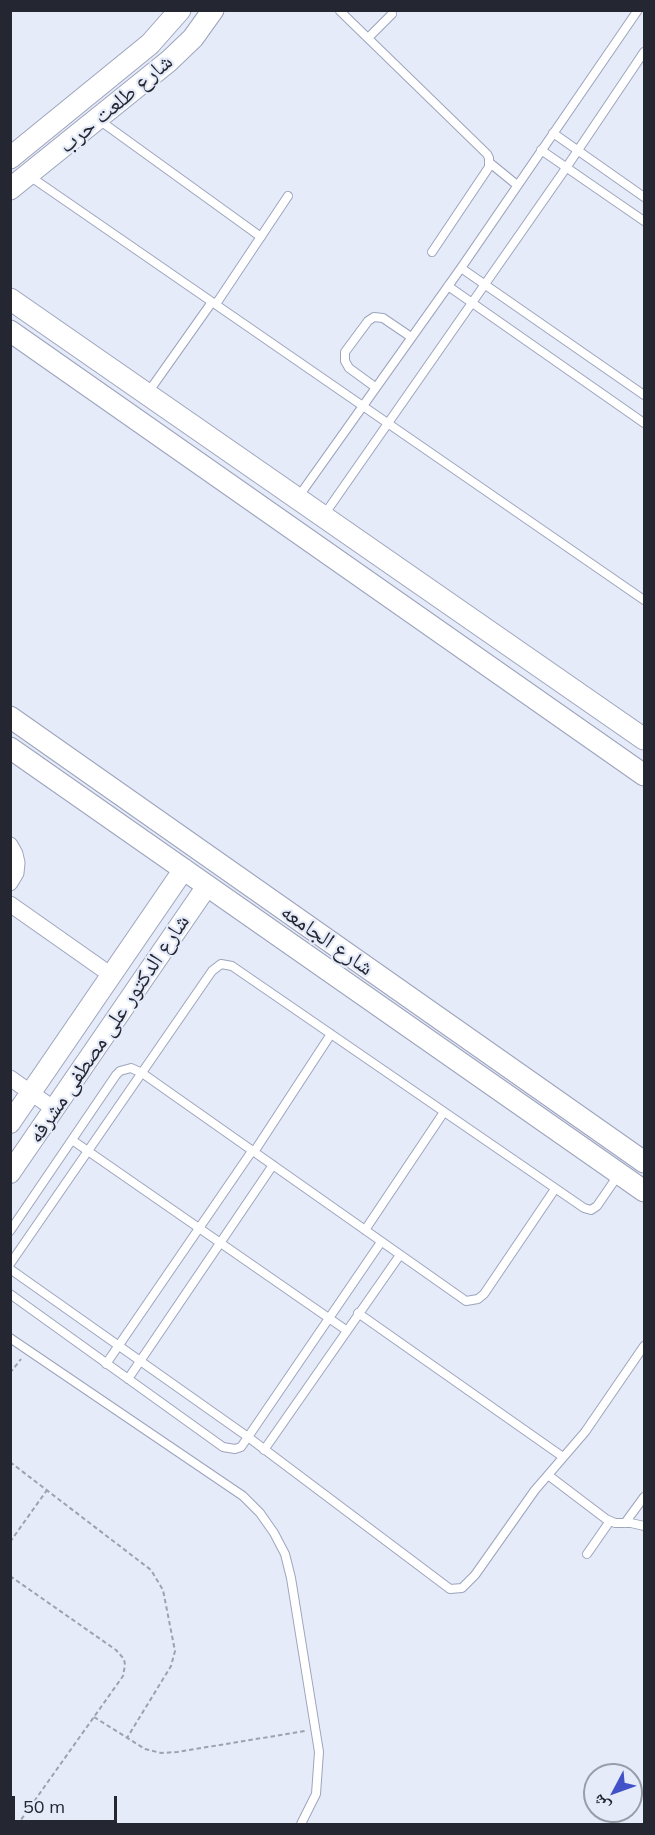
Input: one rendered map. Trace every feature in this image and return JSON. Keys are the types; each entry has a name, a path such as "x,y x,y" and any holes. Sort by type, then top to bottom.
{"main road":[{"name":"شارع طلعت حرب","path":"10,158 150,44 180,10"},
{"name":"شارع طلعت حرب","path":"10,189 169,61 192,38 213,10"},
{"path":"10,299 645,739"},
{"path":"10,331 645,775"},
{"path":"58,364 73,342"},
{"path":"281,521 297,499"},
{"path":"308,540 323,517"},
{"name":"شارع الجامعه","path":"10,717 645,1162"},
{"name":"شارع الجامعه","path":"10,748 645,1191"},
{"path":"483,1078 496,1059"}],"street":[{"path":"10,845 17,863 16,873 10,883"},
{"name":"شارع الدكتور على مصطفى مشرفه","path":"10,1123 184,869"},
{"name":"شارع الدكتور على مصطفى مشرفه","path":"10,1173 207,886"},
{"path":"10,904 111,975"},
{"path":"10,1078 54,1109"}],"lane":[{"path":"297,499 461,268 638,10"},
{"path":"340,11 487,154 490,163 517,185"},
{"path":"368,38 392,14"},
{"path":"323,517 645,52"},
{"path":"99,119 261,237"},
{"path":"553,133 645,197"},
{"path":"541,150 645,221"},
{"path":"432,252 490,163"},
{"path":"28,175 645,600"},
{"path":"147,394 288,196"},
{"path":"461,268 645,395"},
{"path":"448,286 645,423"},
{"path":"375,387 349,368 345,360 345,352 368,321 374,317 383,318 411,337"},
{"path":"10,1264 212,970 221,964 232,966 584,1208 591,1210 597,1206 619,1174"},
{"path":"106,1364 331,1034"},
{"path":"10,1231 120,1071 131,1068 142,1073 466,1301 478,1299 484,1294 555,1189"},
{"path":"365,1230 444,1112"},
{"path":"72,1140 346,1330"},
{"path":"128,1379 273,1165"},
{"path":"10,1294 224,1447 235,1449 241,1447 249,1437 381,1242"},
{"path":"264,1450 400,1255"},
{"path":"10,1269 249,1437 450,1589 462,1588 475,1575 529,1497 585,1432 645,1346"},
{"path":"358,1313 563,1457"},
{"path":"10,1338 243,1496 260,1513 279,1544 291,1578 316,1729 319,1773 316,1794 301,1824"},
{"path":"548,1475 610,1521 645,1526"},
{"path":"625,1523 645,1497"},
{"path":"587,1554 610,1521"}],"path":[{"path":"10,1373 27,1349"},
{"path":"10,1462 151,1570 163,1590 175,1651 171,1666 127,1738"},
{"path":"10,1542 47,1490"},
{"path":"10,1576 116,1650 124,1659 125,1670 18,1824"},
{"path":"94,1717 145,1749 161,1753 316,1729"}]}
